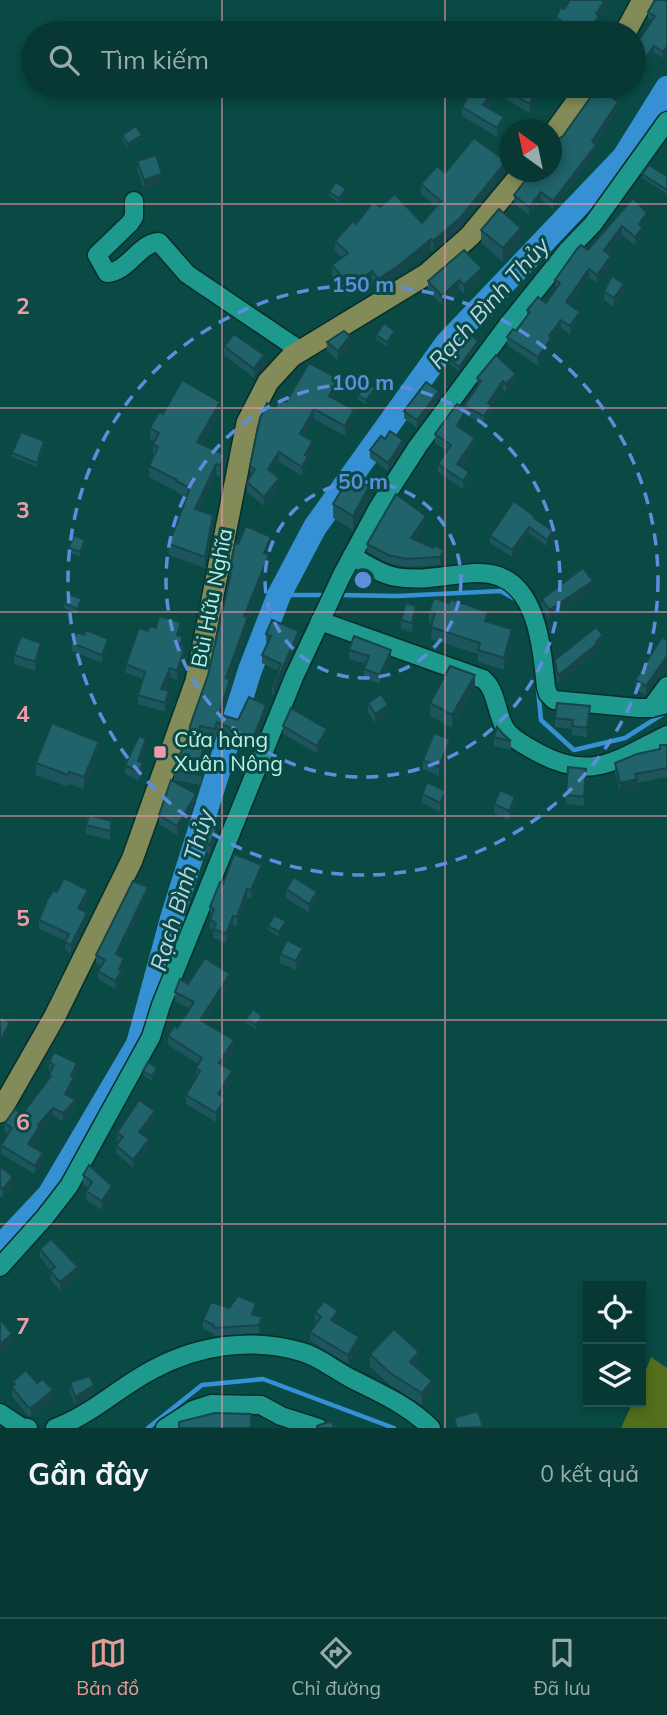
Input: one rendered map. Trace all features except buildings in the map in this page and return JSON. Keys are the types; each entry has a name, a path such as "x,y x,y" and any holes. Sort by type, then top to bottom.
{"main road":[{"path":"632,21 643,0"},
{"path":"562,121 579,98"},
{"name":"Bùi Hữu Nghĩa","path":"0,1112 55,1016 132,860 196,681 247,423 268,382 292,356 427,274 470,236 515,182"}],"street":[{"path":"0,1267 69,1186 151,1037 161,1005 259,763 323,615 379,508 418,446 507,326 568,250 593,224 667,121"},
{"path":"134,201 134,216 130,223 97,255 107,273 116,272 152,244 159,242 190,277 301,351"},
{"path":"352,556 378,571 395,576 427,579 479,573 501,577 516,588 533,615 541,643 546,687 550,698 567,703 659,706 667,686"},
{"path":"323,615 483,679 489,685 501,720 509,734 550,760 598,767 667,735"},
{"path":"55,1428 74,1421 152,1370 200,1350 246,1343 304,1352 338,1373 399,1402 431,1428"},
{"path":"165,1428 193,1410 211,1404 261,1405 281,1416 319,1428"},
{"path":"0,1413 21,1427 28,1428"}],"green space":[{"path":"651,1357 667,1368 667,1428 621,1428 631,1407 646,1407 646,1370"}],"waterway":[{"name":"Rạch Bình Thủy","path":"0,1247 49,1195 138,1044 173,915 250,670 279,595 315,527 447,343 624,157 667,88"},
{"path":"339,595 397,596 501,591 517,600"},
{"path":"279,595 327,595"},
{"path":"538,689 541,720 574,750 625,738 666,712"},
{"path":"148,1428 202,1385 263,1379 394,1428"}],"place":[{"name":"Cửa hàng Xuân Nông","path":"160,752"}]}
